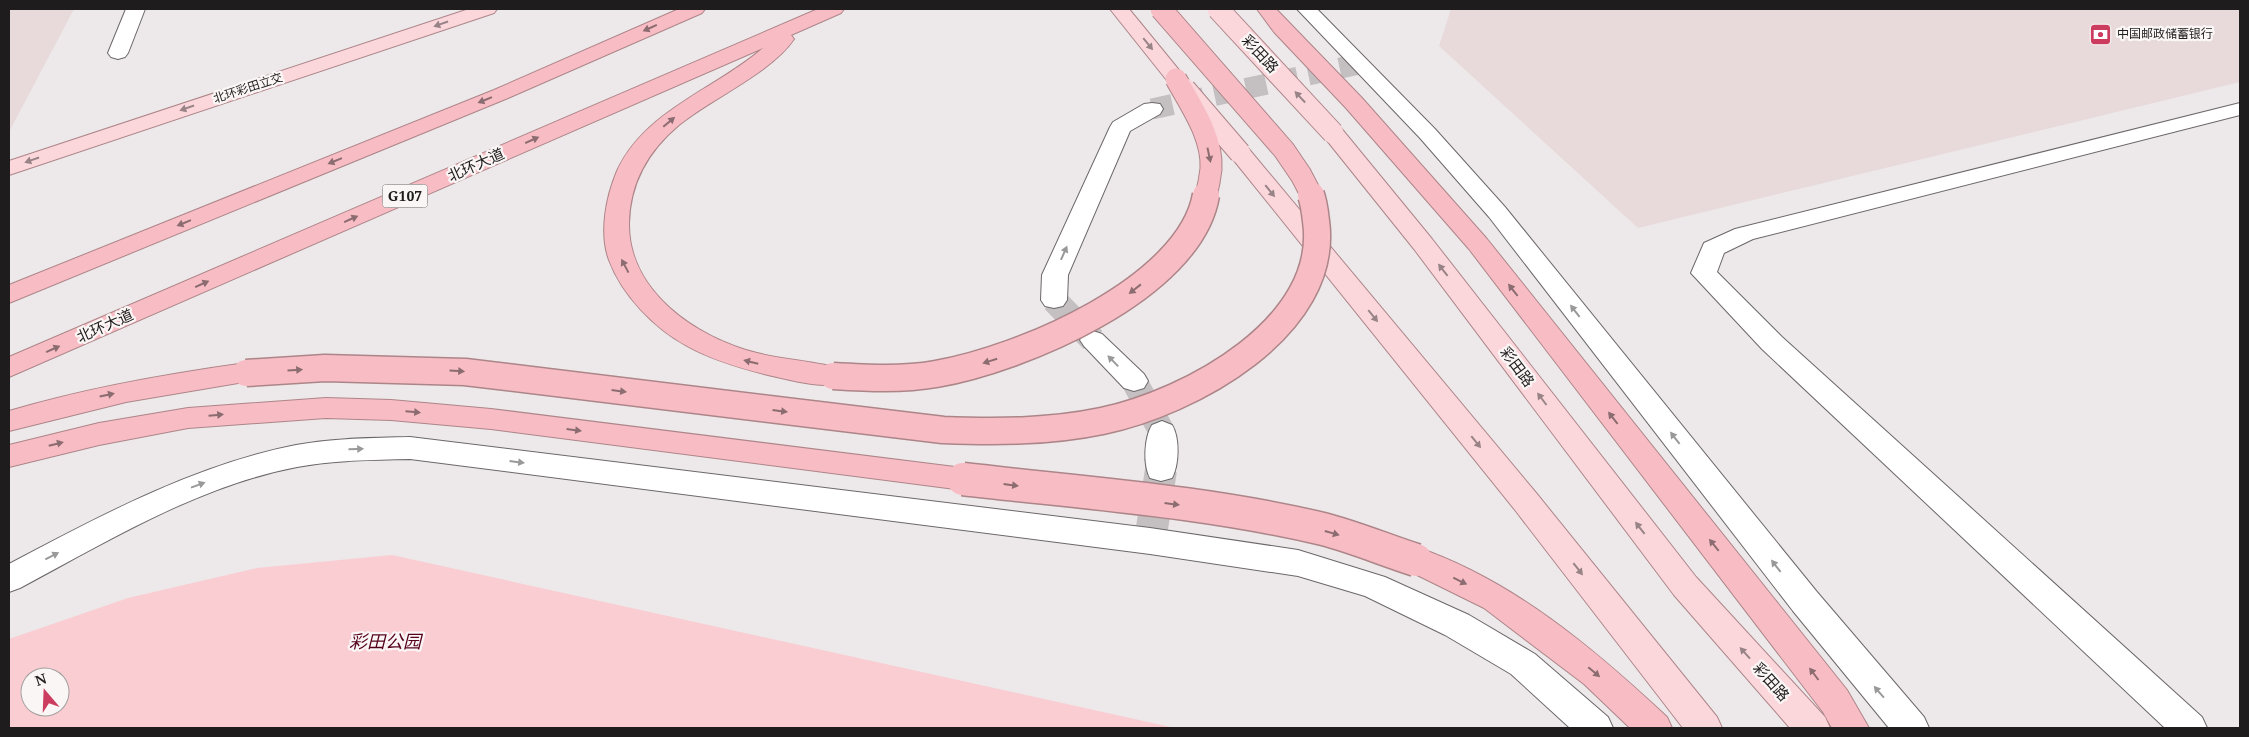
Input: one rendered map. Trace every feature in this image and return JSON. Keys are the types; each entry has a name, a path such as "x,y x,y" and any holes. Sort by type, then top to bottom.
{"highway":[{"path":"9,295 501,94 695,9"},
{"name":"北环大道","path":"9,368 834,9"},
{"path":"9,421 61,405 122,392 246,373 324,368 465,372 942,430 1007,433 1066,428 1126,415 1179,394 1233,366 1269,336 1296,307 1314,268 1320,234 1313,199 1292,161 1161,9"},
{"path":"1266,9 1281,28 1393,146 1478,244 1641,455 1736,572 1835,701 1852,728"},
{"path":"800,23 765,58 666,123 637,155 624,187 615,222 622,260 642,296 670,322 704,343 742,359 789,371 833,376 914,377 984,363 1040,344 1076,327 1128,294 1150,277 1185,242 1199,223 1209,199 1212,168 1204,132 1176,79"},
{"path":"9,456 98,434 188,418 326,408 391,410 491,419 1188,506 1276,519 1326,530 1416,560 1496,598 1596,672 1654,728"}],"main road":[{"name":"北环彩田立交","path":"9,168 487,9"},
{"path":"1119,9 1240,153 1526,502 1704,728"},
{"name":"彩田路","path":"1218,9 1333,133 1429,251 1685,586 1812,728"}],"street":[{"path":"118,53 135,9"},
{"path":"1306,9 1426,132 1498,212 1803,600 1911,728"},
{"path":"1054,300 1055,275 1121,127 1152,109"},
{"path":"2189,728 1772,343 1704,272 1713,248 1744,234 2240,109"},
{"path":"1093,340 1134,381"},
{"path":"1161,470 1162,432"},
{"path":"9,579 146,508 197,484 283,459 348,449 410,448 1150,541 1298,563 1374,586 1458,625 1523,664 1595,728"}],"shaded area":[{"path":"9,9 74,9 9,132"},
{"path":"1451,9 2240,9 2240,82 1638,228 1439,46"}],"green space":[{"name":"彩田公园","path":"392,555 1175,728 9,728 9,639 128,598 257,568"}],"tunnel":[{"path":"1152,109 1359,64"},
{"path":"1054,300 1093,340"},
{"path":"1134,381 1162,432"},
{"path":"1150,541 1161,470"}],"place":[{"name":"中国邮政储蓄银行","path":"2101,34"}]}
